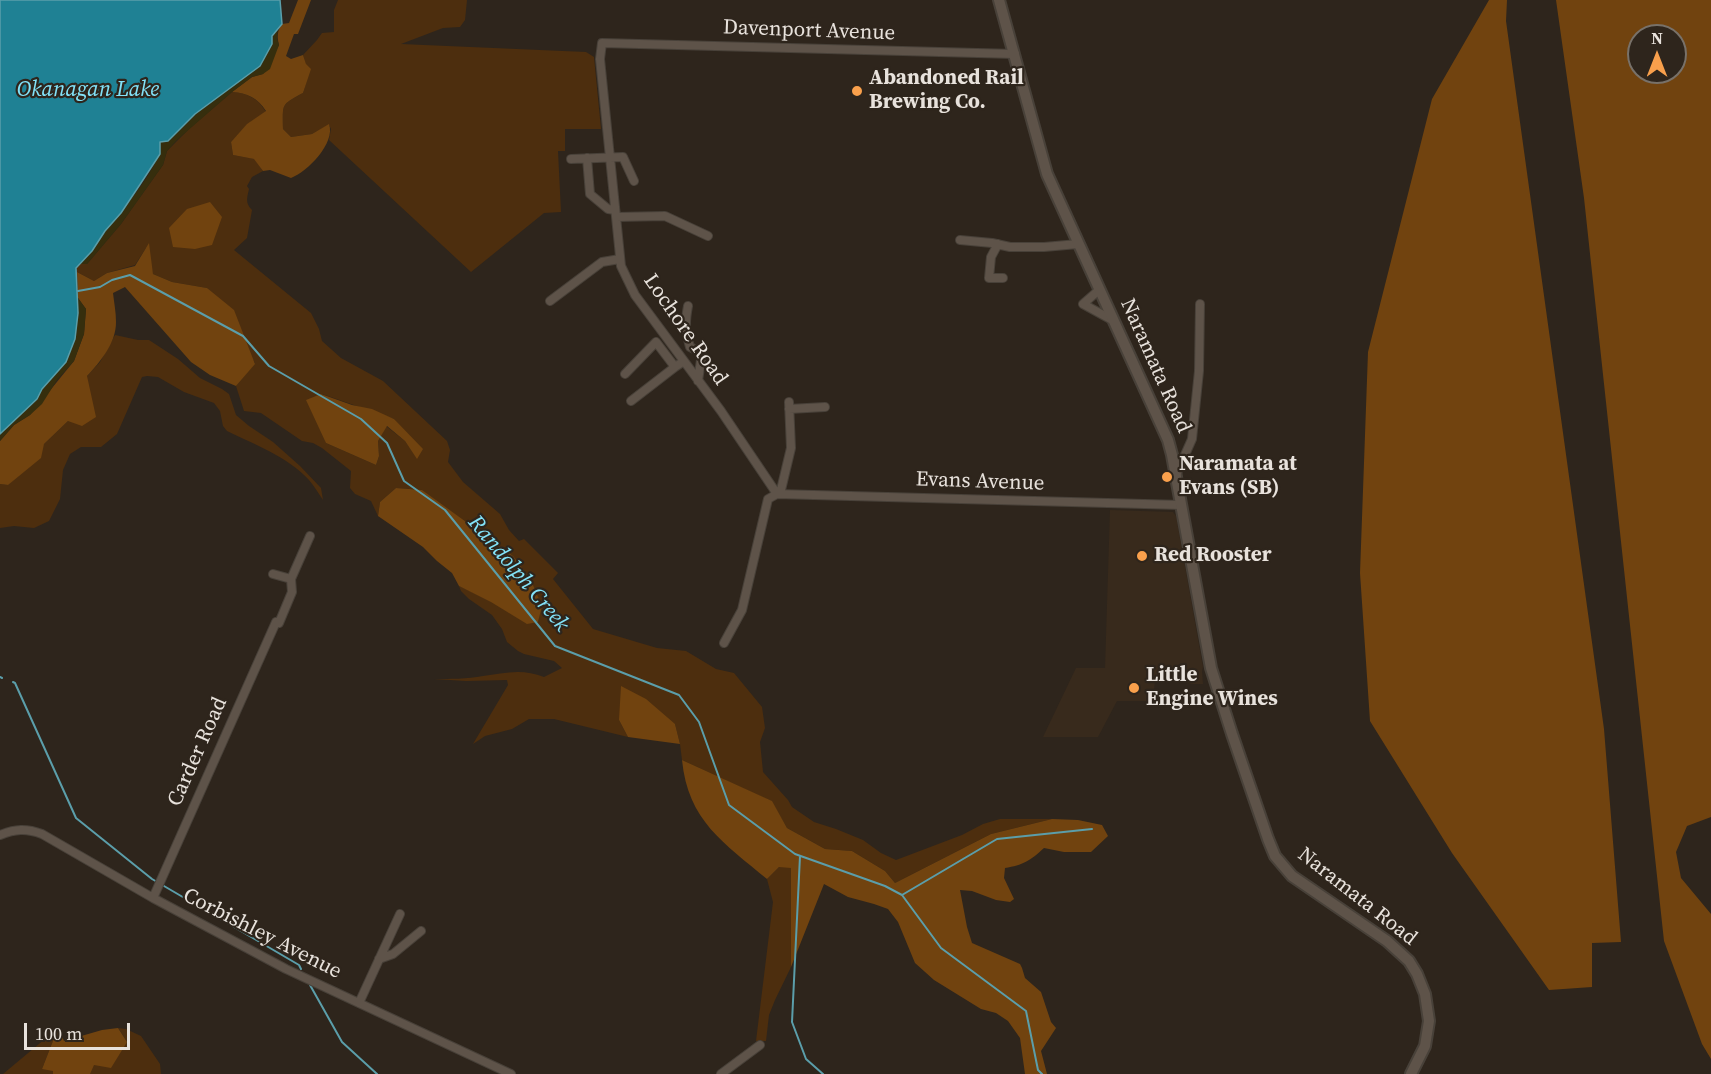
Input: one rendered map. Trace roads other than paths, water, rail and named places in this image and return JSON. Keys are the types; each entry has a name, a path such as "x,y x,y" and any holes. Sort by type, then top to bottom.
{"main road":[{"name":"Naramata Road","path":"999,0 1047,174 1168,440 1211,668 1268,839 1275,856 1292,876 1387,941 1409,961 1417,974 1425,993 1429,1021 1425,1046 1412,1074"}],"street":[{"name":"Davenport Avenue","path":"603,44 1015,54"},
{"name":"Lochore Road","path":"603,44 600,59 621,266 635,295 779,494"},
{"path":"571,159 623,157 634,181"},
{"path":"587,158 590,194 616,214 665,216 708,236"},
{"path":"960,240 1010,247 1078,244"},
{"path":"998,244 991,257 989,278 1003,278"},
{"path":"550,301 602,262 620,259"},
{"path":"1099,290 1083,304 1114,321"},
{"path":"1176,476 1192,439 1199,371 1200,304"},
{"path":"688,306 684,324 686,336 690,347 702,353 698,381"},
{"path":"625,374 656,342 675,367"},
{"path":"631,401 684,361"},
{"path":"724,643 742,610 768,499 779,494 791,448 789,405 825,407"},
{"name":"Evans Avenue","path":"779,494 1181,505"},
{"name":"Carder Road","path":"153,898 292,592 291,579 310,536"},
{"path":"273,574 291,579"},
{"name":"Corbishley Avenue","path":"0,835 22,829 42,834 153,898 286,969 511,1074"},
{"path":"359,1003 400,914"},
{"path":"379,960 393,954 421,931"},
{"path":"721,1074 760,1045"}],"water":[{"name":"Okanagan Lake","path":"0,0 280,0 282,24 272,36 272,44 260,66 195,114 168,141 160,142 160,154 121,213 76,268 78,313 75,339 66,362 42,389 37,399 0,434"}],"waterway":[{"name":"Randolph Creek","path":"78,291 100,287 112,280 130,275 243,336 269,366 361,419 387,443 404,481 445,510 555,646 679,695 699,722 729,805 795,854 885,886 902,895 941,948 1026,1011 1038,1070 1042,1074"},
{"path":"13,682 76,818 152,879 299,965 301,969"},
{"path":"902,895 997,839 1092,829"},
{"path":"800,856 792,1022 806,1059 823,1074"},
{"path":"310,985 342,1042 377,1074"}],"place":[{"name":"Abandoned Rail Brewing Co.","path":"857,91"},
{"name":"Naramata at Evans (SB)","path":"1167,477"},
{"name":"Red Rooster","path":"1142,556"},
{"name":"Little Engine Wines","path":"1134,688"}]}
